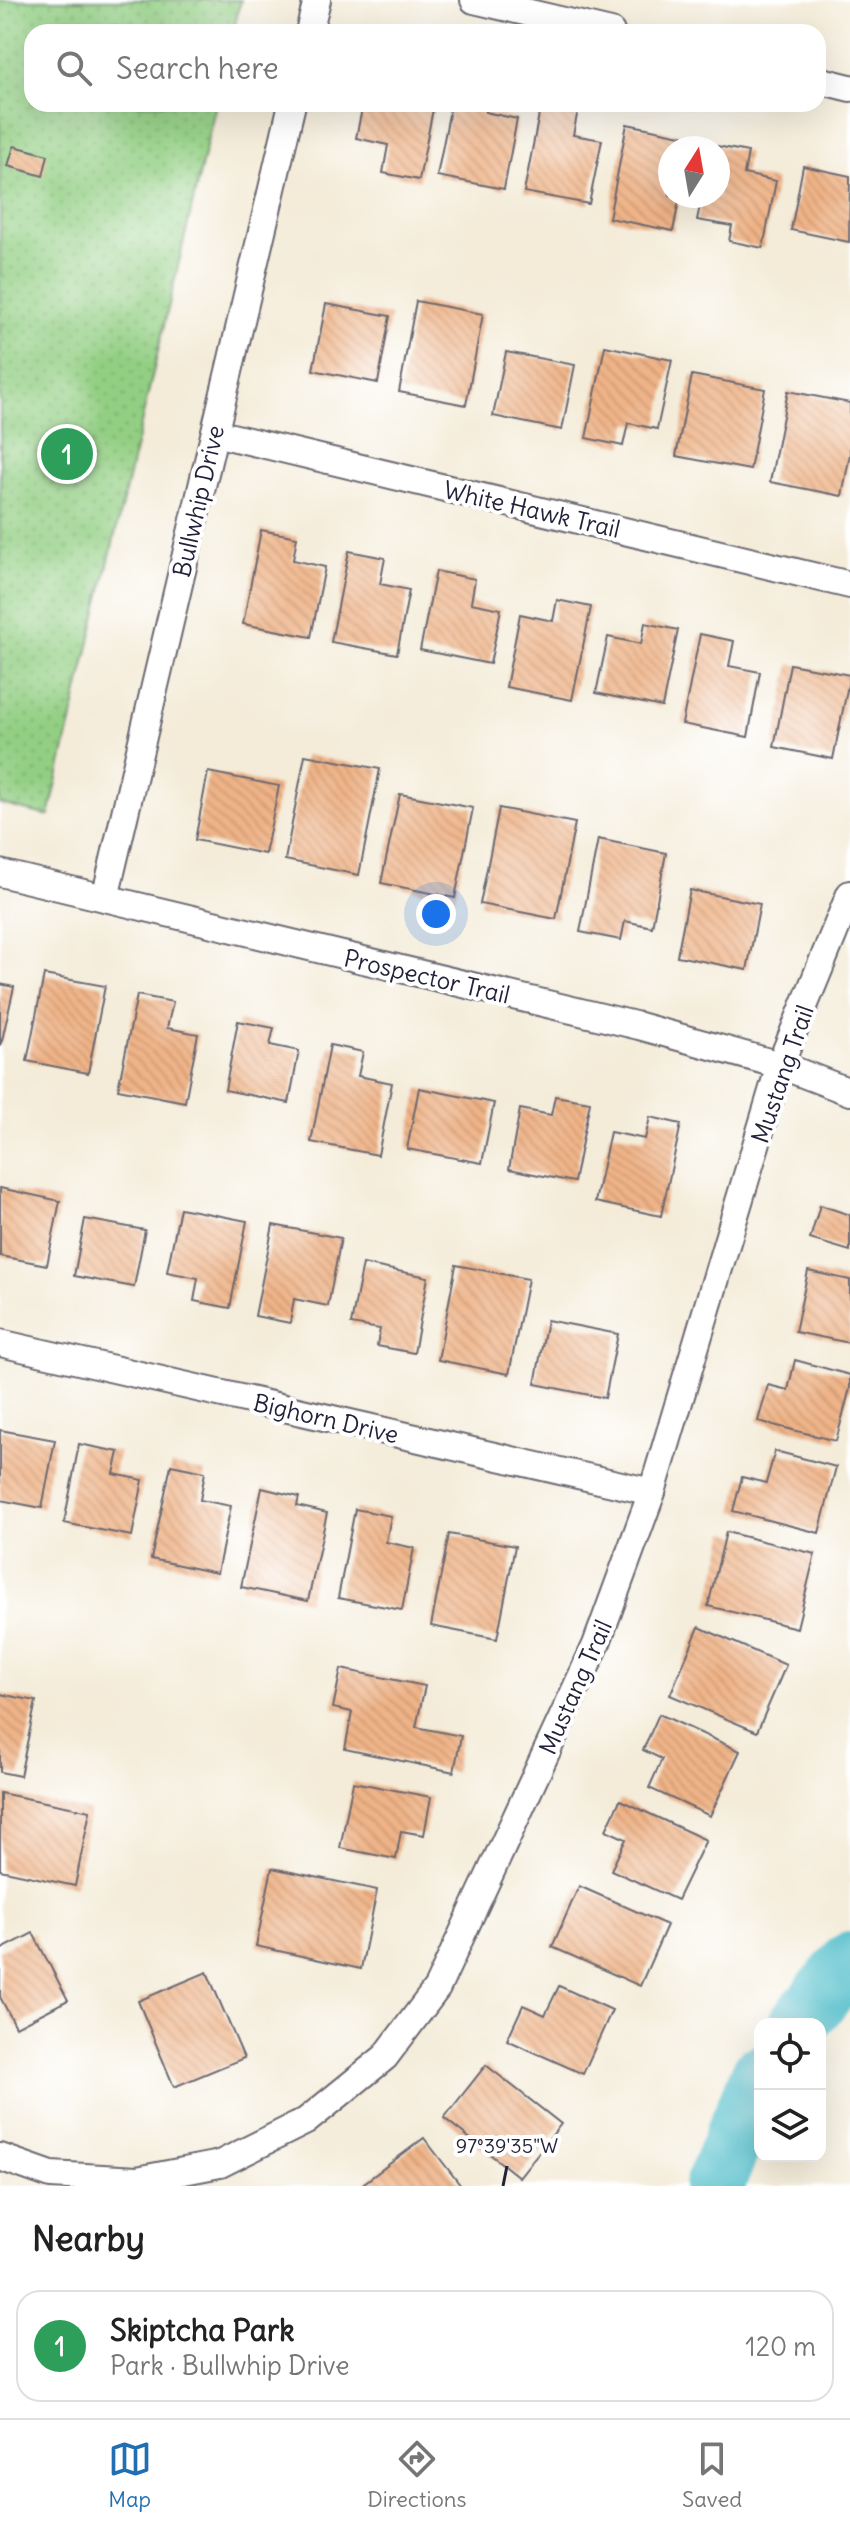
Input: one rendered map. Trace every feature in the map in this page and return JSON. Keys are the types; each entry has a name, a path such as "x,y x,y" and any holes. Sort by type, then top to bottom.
{"street":[{"path":"311,24 317,0"},
{"path":"474,0 577,24"},
{"path":"826,82 850,88"},
{"name":"Bullwhip Drive","path":"105,898 290,112"},
{"name":"White Hawk Trail","path":"215,433 850,585"},
{"name":"Prospector Trail","path":"0,873 624,1023 780,1065 850,1092"},
{"name":"Mustang Trail","path":"0,2157 51,2175 137,2180 220,2164 306,2121 385,2057 437,1988 596,1645 652,1492 780,1065 850,894"},
{"name":"Bighorn Drive","path":"0,1343 652,1492"}],"green space":[{"path":"0,0 241,0 235,24 24,24 24,112 214,112 49,816 0,804"}],"building":[{"path":"361,112 432,112 419,180 383,173 388,145 356,138"},
{"path":"449,112 485,112 517,119 504,189 437,176"},
{"path":"539,112 578,112 573,135 602,140 589,204 524,192"},
{"path":"627,124 686,136 658,136 658,208 678,208 673,231 609,218"},
{"path":"14,146 48,155 43,176 8,166"},
{"path":"730,148 748,152 744,174 776,181 763,248 729,241 732,226 697,220 700,208 730,208"},
{"path":"803,166 850,176 849,242 791,230"},
{"path":"416,301 483,314 466,405 399,392"},
{"path":"326,304 390,316 378,383 313,370"},
{"path":"605,346 672,360 657,429 628,423 623,446 586,438"},
{"path":"506,352 575,365 562,430 493,416"},
{"path":"692,375 765,389 750,470 676,456"},
{"path":"788,391 850,403 850,454 842,496 770,482"},
{"path":"261,530 297,537 293,560 325,567 311,637 243,624"},
{"path":"349,551 385,558 380,584 409,590 397,654 331,642"},
{"path":"436,571 475,579 471,603 501,609 490,664 420,650"},
{"path":"557,600 591,607 572,700 506,687 520,614 553,621"},
{"path":"645,623 678,630 662,707 596,693 608,637 641,644"},
{"path":"700,634 734,641 729,666 760,672 748,737 682,724"},
{"path":"790,664 850,675 833,759 774,747"},
{"path":"305,755 380,769 359,875 285,860"},
{"path":"208,772 279,786 265,854 195,840"},
{"path":"400,794 473,808 455,898 381,883"},
{"path":"499,808 575,823 556,919 480,904"},
{"path":"598,839 666,853 652,927 625,921 621,940 580,932"},
{"path":"690,890 760,904 747,970 677,956"},
{"path":"44,975 105,986 88,1073 27,1061"},
{"path":"0,984 14,987 1,1045 0,1045"},
{"path":"137,995 173,1002 167,1028 198,1034 185,1102 118,1089"},
{"path":"238,1021 274,1028 270,1045 299,1051 289,1103 225,1090"},
{"path":"330,1045 363,1052 358,1076 392,1083 378,1155 311,1142"},
{"path":"419,1088 494,1103 482,1163 407,1149"},
{"path":"555,1096 590,1102 574,1182 509,1169 520,1109 551,1115"},
{"path":"650,1117 681,1124 661,1216 595,1202 610,1132 645,1139"},
{"path":"0,1188 60,1201 47,1265 0,1256"},
{"path":"820,1205 850,1215 850,1251 810,1239"},
{"path":"180,1208 247,1221 230,1308 194,1301 198,1278 167,1272"},
{"path":"85,1219 145,1230 134,1287 74,1276"},
{"path":"273,1225 341,1238 328,1306 294,1299 290,1323 255,1316"},
{"path":"363,1264 428,1277 414,1353 377,1346 380,1329 351,1324"},
{"path":"456,1265 528,1279 509,1374 438,1360"},
{"path":"808,1271 850,1280 850,1343 795,1332"},
{"path":"547,1320 618,1334 605,1398 535,1384"},
{"path":"795,1360 850,1375 850,1388 836,1441 758,1421 768,1385 788,1390"},
{"path":"0,1430 55,1440 42,1508 0,1500"},
{"path":"79,1444 119,1452 114,1474 143,1480 132,1536 64,1523"},
{"path":"775,1451 836,1467 819,1533 733,1511 742,1477 766,1483"},
{"path":"171,1465 205,1472 200,1500 231,1506 217,1573 151,1559"},
{"path":"262,1488 299,1497 297,1506 327,1513 308,1601 241,1587"},
{"path":"355,1509 391,1516 386,1542 414,1548 402,1610 338,1598"},
{"path":"726,1532 815,1554 797,1628 708,1606"},
{"path":"449,1534 515,1546 497,1639 431,1626"},
{"path":"699,1627 786,1665 757,1732 670,1695"},
{"path":"341,1669 425,1686 416,1727 461,1736 454,1772 345,1749 352,1712 333,1708"},
{"path":"0,1694 36,1701 20,1776 0,1772"},
{"path":"659,1714 740,1751 710,1816 649,1788 662,1759 643,1750"},
{"path":"353,1782 431,1797 424,1835 401,1831 396,1859 340,1848"},
{"path":"0,1793 90,1811 75,1886 0,1870"},
{"path":"620,1800 706,1840 677,1900 611,1870 626,1839 606,1830"},
{"path":"272,1868 377,1890 361,1969 256,1946"},
{"path":"579,1886 667,1925 640,1986 552,1947"},
{"path":"33,1933 68,2000 16,2027 0,1997 0,1950"},
{"path":"207,1972 244,2058 174,2087 138,2001"},
{"path":"559,1986 612,2010 583,2074 507,2040 523,2005 545,2015"},
{"path":"486,2065 561,2124 519,2177 444,2118"},
{"path":"424,2138 461,2186 366,2186 364,2183"}],"waterway":[{"path":"803,2018 850,1962"},
{"path":"714,2186 754,2089"}],"place":[{"name":"Skiptcha Park","path":"67,454"}]}
